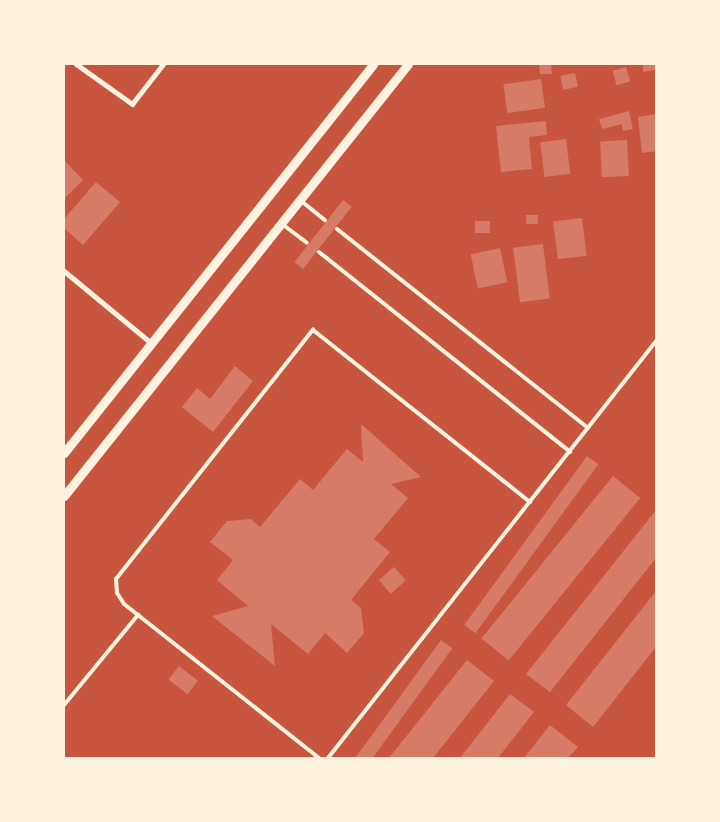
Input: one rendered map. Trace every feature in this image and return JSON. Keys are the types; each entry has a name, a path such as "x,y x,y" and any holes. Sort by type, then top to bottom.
{"street":[{"path":"76,64 132,104 163,64"},
{"path":"64,452 373,64"},
{"path":"64,496 408,64"},
{"path":"64,271 151,343"}],"lane":[{"path":"299,199 326,220"},
{"path":"280,223 307,243"},
{"path":"337,229 588,428"},
{"path":"319,252 570,452"},
{"path":"318,758 124,604 117,593 116,579 313,330 530,502"},
{"path":"328,758 656,341"},
{"path":"64,705 138,614"}],"building":[{"path":"539,64 551,64 552,74 540,74"},
{"path":"643,64 656,64 656,70 643,72"},
{"path":"626,67 630,81 617,85 613,71"},
{"path":"575,73 578,87 563,90 560,76"},
{"path":"541,79 545,108 507,113 503,84"},
{"path":"629,111 633,129 623,131 622,124 602,129 599,119"},
{"path":"656,114 656,151 642,153 638,117"},
{"path":"546,121 547,135 529,137 532,169 501,172 496,126"},
{"path":"566,139 570,174 544,177 540,142"},
{"path":"627,140 629,176 602,177 600,141"},
{"path":"64,162 83,180 64,199"},
{"path":"96,182 120,202 83,245 64,228 64,219"},
{"path":"343,200 352,207 303,269 294,262"},
{"path":"526,215 538,215 538,224 526,224"},
{"path":"582,218 587,256 558,259 553,222"},
{"path":"475,221 490,221 490,233 475,233"},
{"path":"543,244 550,299 520,302 513,248"},
{"path":"500,248 507,282 478,288 471,254"},
{"path":"235,366 253,381 213,432 182,407 197,388 210,399"},
{"path":"361,424 421,477 391,484 408,498 374,539 390,552 351,600 361,608 364,633 347,653 325,633 308,654 271,624 275,666 212,616 248,606 217,580 233,560 210,542 227,521 251,519 260,527 300,479 313,490 347,449 363,462"},
{"path":"587,456 598,464 475,633 464,625"},
{"path":"613,476 640,498 509,660 481,638"},
{"path":"656,510 656,558 550,692 526,674"},
{"path":"394,567 406,581 391,594 379,580"},
{"path":"656,591 656,647 593,727 566,705"},
{"path":"441,640 452,648 373,758 355,758"},
{"path":"467,660 494,681 433,758 389,758"},
{"path":"179,666 198,681 187,694 169,679"},
{"path":"510,694 534,712 498,758 460,758"},
{"path":"550,725 578,747 568,758 524,758"}]}
